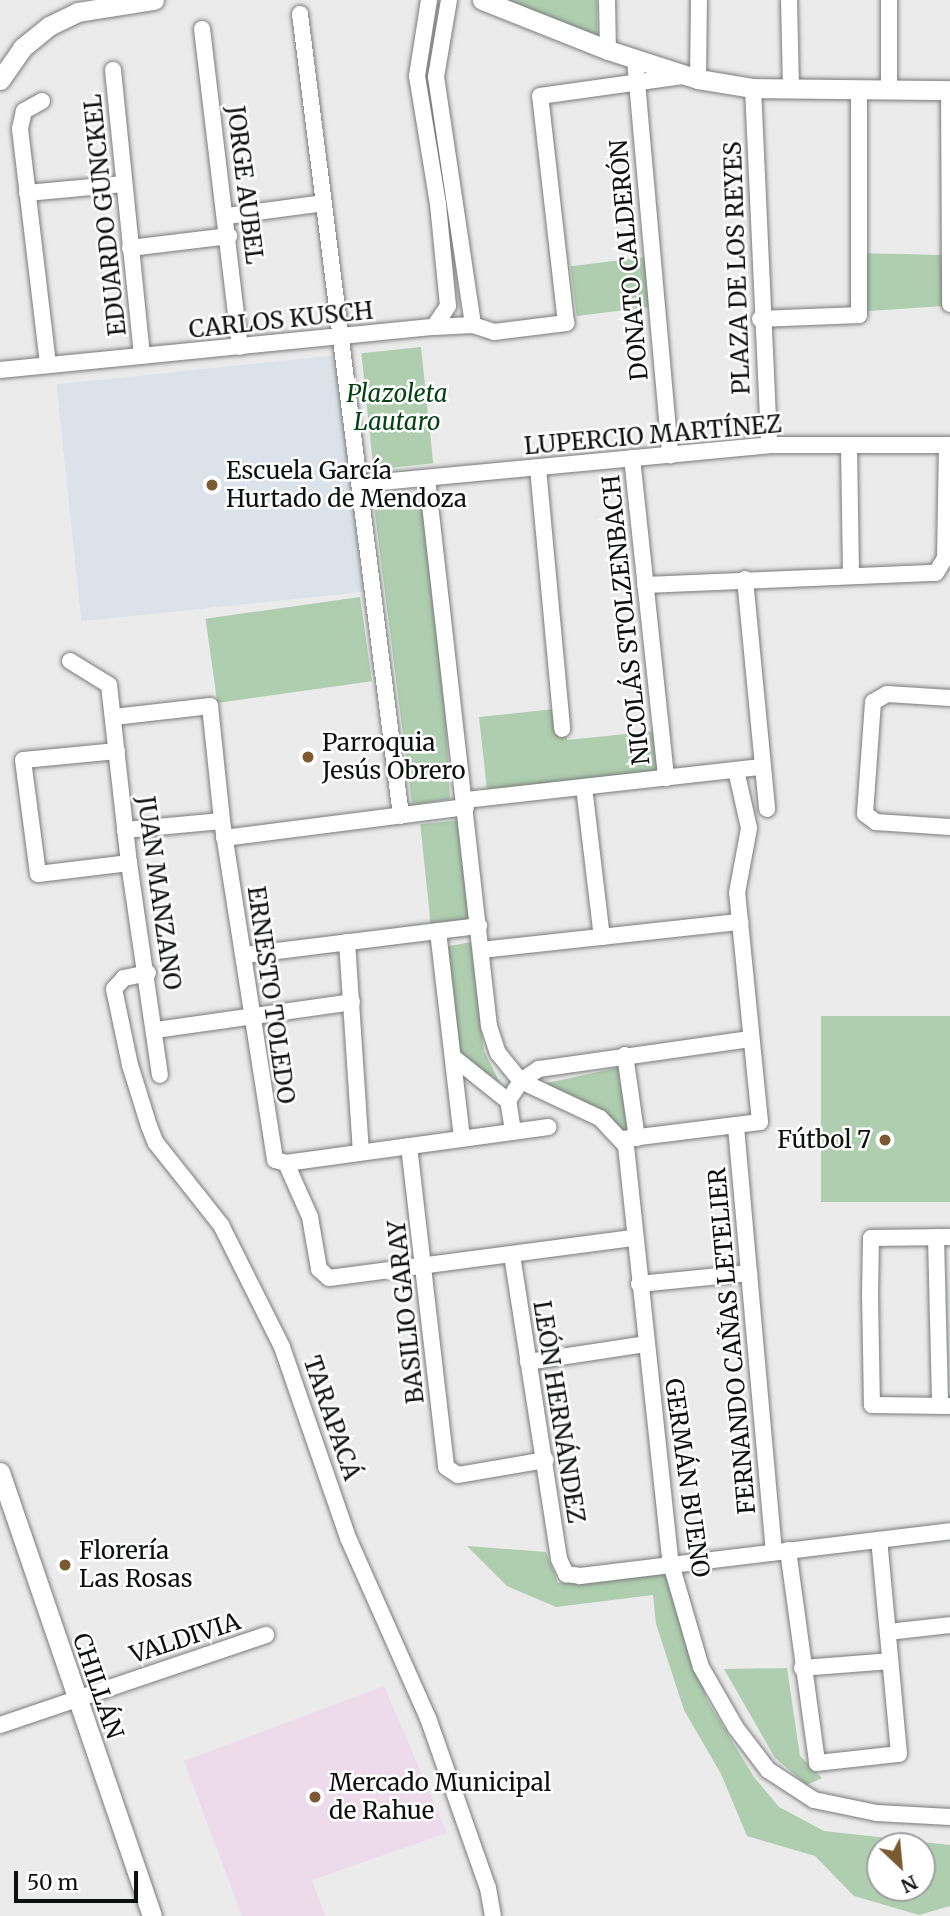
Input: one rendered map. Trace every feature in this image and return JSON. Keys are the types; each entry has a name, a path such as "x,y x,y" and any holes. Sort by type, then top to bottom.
{"street":[{"path":"0,80 22,48 49,26 78,12 153,0"},
{"path":"429,0 417,76 438,204 448,306 434,327"},
{"path":"449,0 438,50 436,77 457,202 473,325"},
{"path":"482,0 608,50 691,78 753,88 949,90 950,304"},
{"path":"607,0 608,50"},
{"path":"691,78 699,0"},
{"path":"789,0 791,88"},
{"path":"889,0 889,89"},
{"path":"300,14 401,816"},
{"name":"JORGE AUBEL","path":"202,29 227,216 240,347"},
{"path":"420,51 438,50"},
{"name":"DONATO CALDERÓN","path":"635,60 670,455"},
{"name":"EDUARDO GUNCKEL","path":"113,69 142,356"},
{"path":"635,83 691,78"},
{"name":"CARLOS KUSCH","path":"0,370 434,327 473,325 494,332 566,323 540,96 635,83"},
{"name":"PLAZA DE LOS REYES","path":"753,88 760,319 769,445"},
{"path":"760,319 859,315 859,89"},
{"path":"42,101 24,111 21,119 27,193 48,365"},
{"path":"27,193 124,184"},
{"path":"438,204 457,202"},
{"path":"227,216 324,204"},
{"path":"130,248 229,236"},
{"path":"448,306 471,304"},
{"name":"LUPERCIO MARTÍNEZ","path":"360,484 769,445 948,445"},
{"path":"645,585 936,573 943,567 948,445"},
{"path":"849,446 851,576"},
{"name":"NICOLÁS STOLZENBACH","path":"632,458 666,778"},
{"path":"538,468 562,729"},
{"path":"427,478 492,1040 521,1081 600,1118 630,1138 757,1125 761,1117 751,1039 737,877 749,828 736,770"},
{"path":"745,579 767,809"},
{"name":"JUAN MANZANO","path":"70,661 109,685 129,863 148,973 160,1075"},
{"path":"950,698 887,694 873,702 865,814 876,821 950,827"},
{"name":"ERNESTO TOLEDO","path":"114,717 210,706 224,838 245,955 270,1149 275,1160 286,1163 310,1217 322,1274 342,1278 425,1265"},
{"path":"117,751 23,760 38,874 129,863"},
{"path":"224,838 401,816 584,787 762,767"},
{"path":"584,787 602,937"},
{"path":"125,830 222,821"},
{"path":"481,950 740,922"},
{"path":"245,955 479,926"},
{"path":"438,931 462,1139"},
{"path":"347,942 361,1152"},
{"name":"TARAPACÁ","path":"148,973 124,978 114,989 130,1065 149,1126 156,1143 221,1225 282,1346 349,1540 428,1718 488,1888 493,1916"},
{"path":"156,1030 352,1002"},
{"path":"508,1101 521,1081 539,1069 751,1039"},
{"name":"GERMÁN BUENO","path":"625,1055 634,1238 671,1564 701,1667 736,1728 768,1770 814,1800 877,1813 950,1817"},
{"path":"453,1056 508,1101 513,1130"},
{"name":"FERNANDO CAÑAS LETELIER","path":"736,1127 749,1273 781,1551 817,1763 899,1755 890,1661"},
{"path":"286,1163 513,1130 549,1128"},
{"name":"BASILIO GARAY","path":"409,1146 449,1472 458,1475 546,1460"},
{"path":"943,1237 945,1406 872,1405 871,1238 943,1237"},
{"path":"425,1265 634,1238"},
{"name":"LEÓN HERNÁNDEZ","path":"512,1255 546,1460 559,1559 566,1574 671,1564"},
{"path":"639,1284 749,1273"},
{"path":"528,1362 646,1344"},
{"name":"CHILLÁN","path":"0,1472 75,1699 152,1916"},
{"path":"671,1564 950,1531"},
{"path":"802,1668 890,1661 879,1540"},
{"path":"888,1632 950,1625"},
{"name":"VALDIVIA","path":"0,1725 266,1635"}],"shaded area":[{"name":"Escuela García Hurtado de Mendoza","path":"338,355 363,592 81,621 57,385"},
{"name":"Mercado Municipal de Rahue","path":"384,1686 447,1833 312,1880 325,1916 242,1916 184,1761"}],"green space":[{"path":"487,0 597,0 597,39"},
{"path":"856,253 942,255 943,306 854,312"},
{"path":"646,257 652,307 577,316 571,266"},
{"name":"Plazoleta Lautaro","path":"421,347 433,463 374,470 361,353"},
{"path":"434,503 450,799 412,805 374,506"},
{"path":"360,597 372,681 217,703 206,619"},
{"path":"563,703 567,740 655,731 659,771 487,790 479,717 563,708"},
{"path":"461,820 471,919 431,924 420,824"},
{"path":"471,942 484,1051 500,1083 458,1054 444,947"},
{"name":"Fútbol 7","path":"821,1016 950,1016 950,1202 821,1202"},
{"path":"621,1067 629,1134 620,1133 538,1085"},
{"path":"467,1546 546,1552 558,1583 666,1571 707,1700 754,1777 779,1807 824,1831 866,1836 866,1900 854,1896 815,1856 747,1836 721,1774 684,1710 656,1624 653,1595 556,1607 507,1586"},
{"path":"787,1668 800,1756 822,1778 807,1785 775,1758 724,1669"},
{"path":"936,1843 950,1845 950,1906 919,1915 875,1902 936,1902"}],"place":[{"name":"Escuela García Hurtado de Mendoza","path":"212,485"},
{"name":"Parroquia Jesús Obrero","path":"308,757"},
{"name":"Fútbol 7","path":"885,1140"},
{"name":"Florería Las Rosas","path":"65,1565"},
{"name":"Mercado Municipal de Rahue","path":"315,1797"}]}
